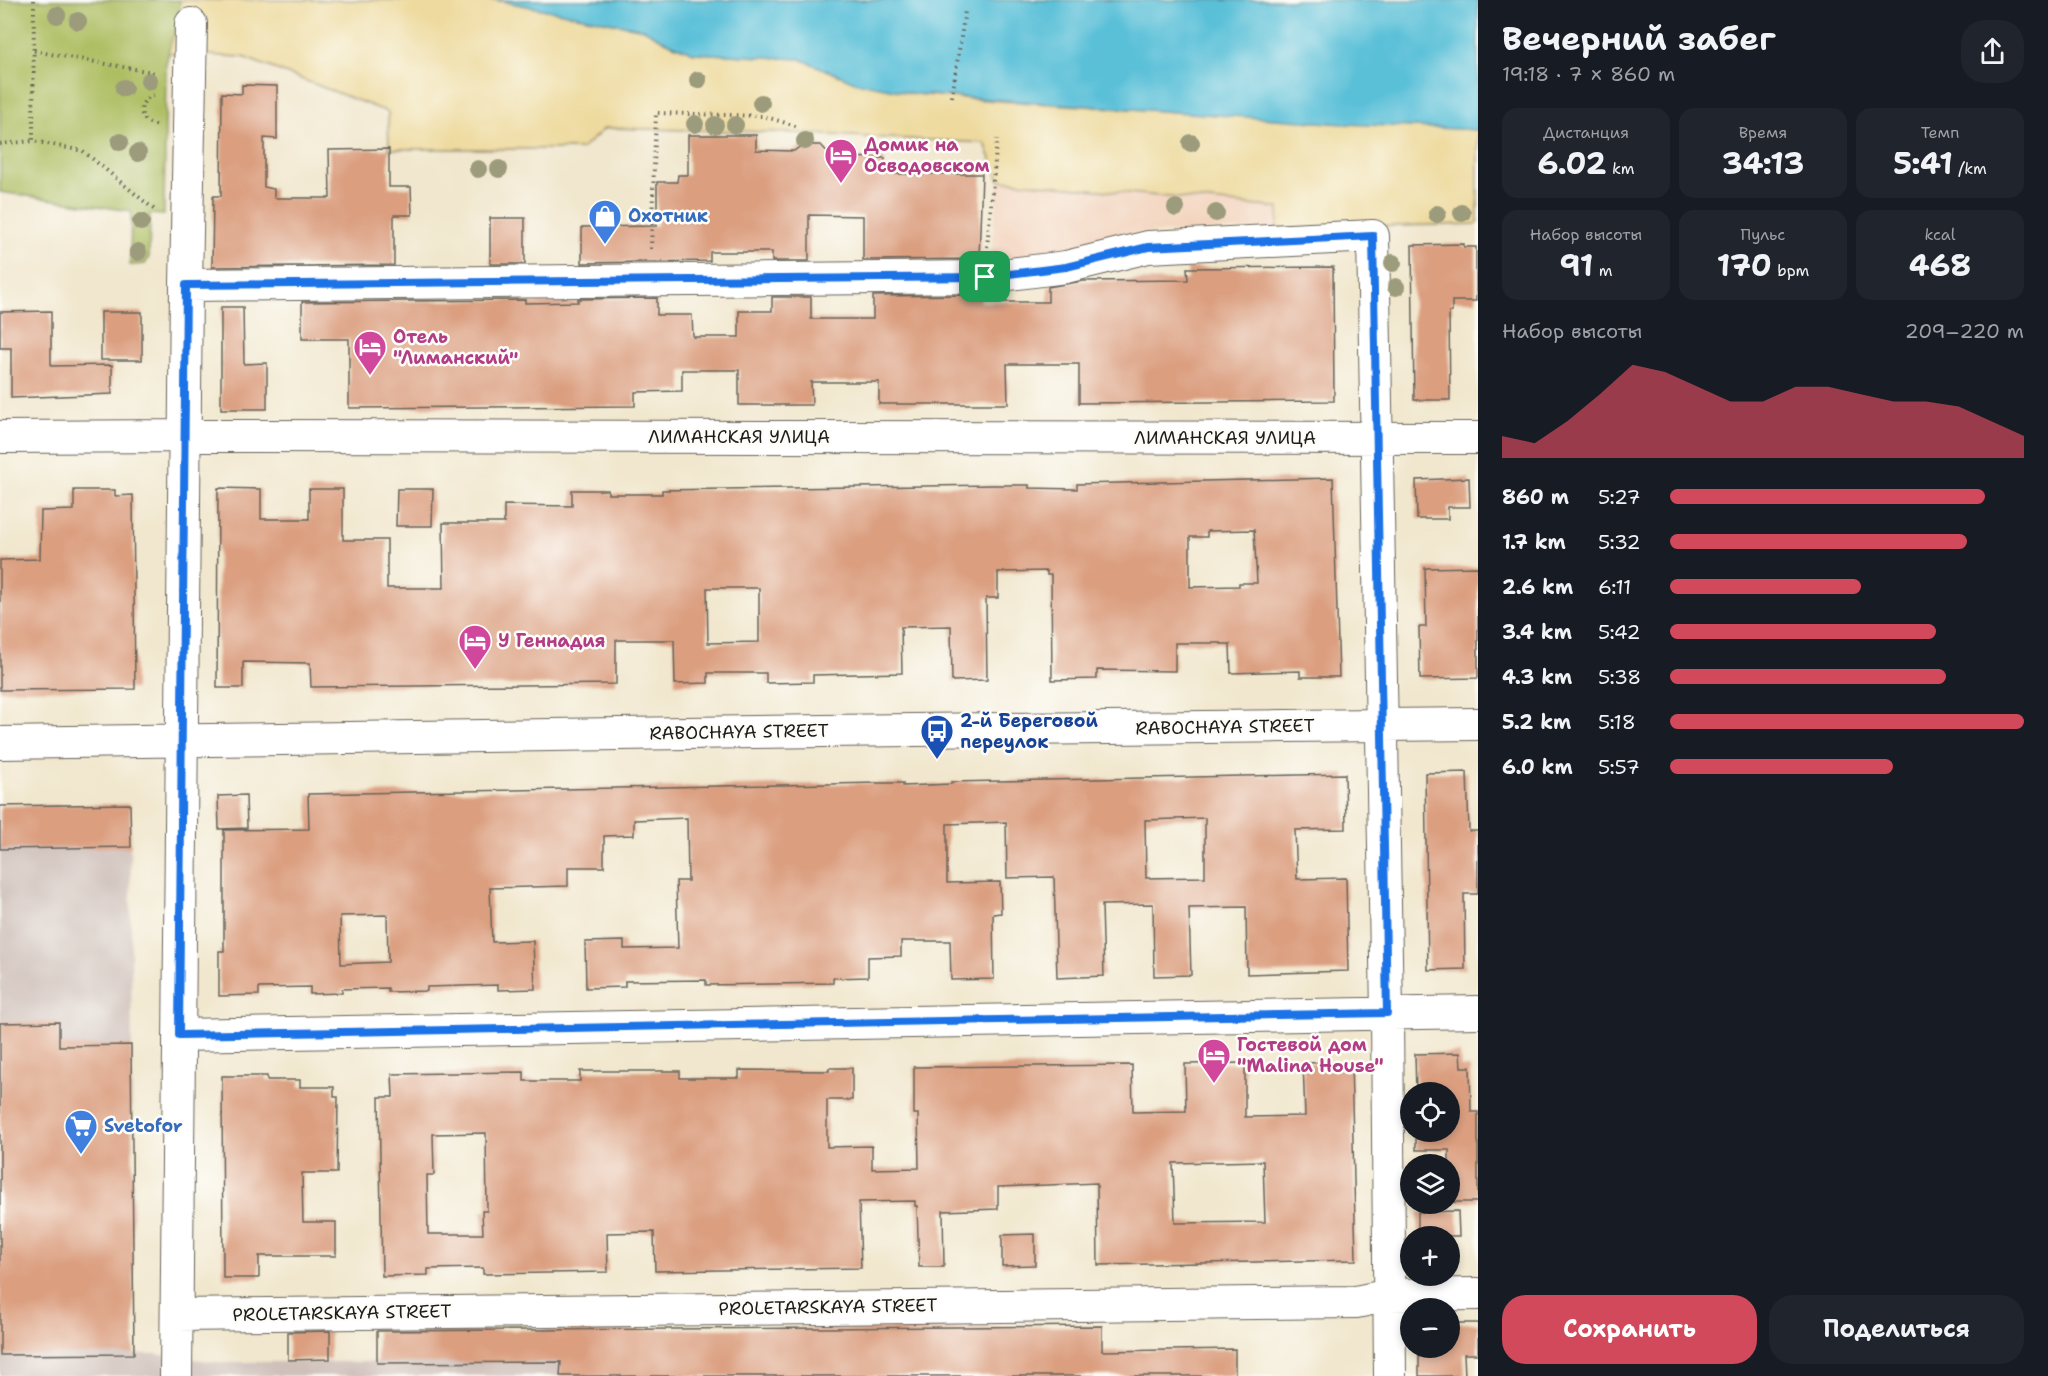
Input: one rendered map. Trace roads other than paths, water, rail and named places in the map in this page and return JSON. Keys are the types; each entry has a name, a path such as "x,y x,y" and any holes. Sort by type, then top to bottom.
{"street":[{"path":"176,1376 186,285 191,24"},
{"path":"186,285 985,277 1066,267 1148,247 1373,236 1387,1013 1390,1376"},
{"name":"ЛИМАНСКАЯ УЛИЦА","path":"0,438 185,436 1478,438"},
{"name":"RABOCHAYA STREET","path":"0,743 1478,724"},
{"path":"179,1035 1478,1012"},
{"name":"PROLETARSKAYA STREET","path":"177,1315 1356,1302 1390,1295 1478,1294"}],"water":[{"path":"496,0 1478,0 1478,130 1345,124 915,94 855,82 800,59 694,53 669,43 644,29"}],"place":[{"name":"Домик на Осводовском","path":"841,184"},
{"name":"Охотник","path":"605,245"},
{"name":"Отель \"Лиманский\"","path":"370,376"},
{"name":"У Геннадия","path":"475,670"},
{"name":"2-й Береговой переулок","path":"937,760"},
{"name":"Гостевой дом \"Malina House\"","path":"1214,1084"},
{"name":"Svetofor","path":"81,1155"}]}
